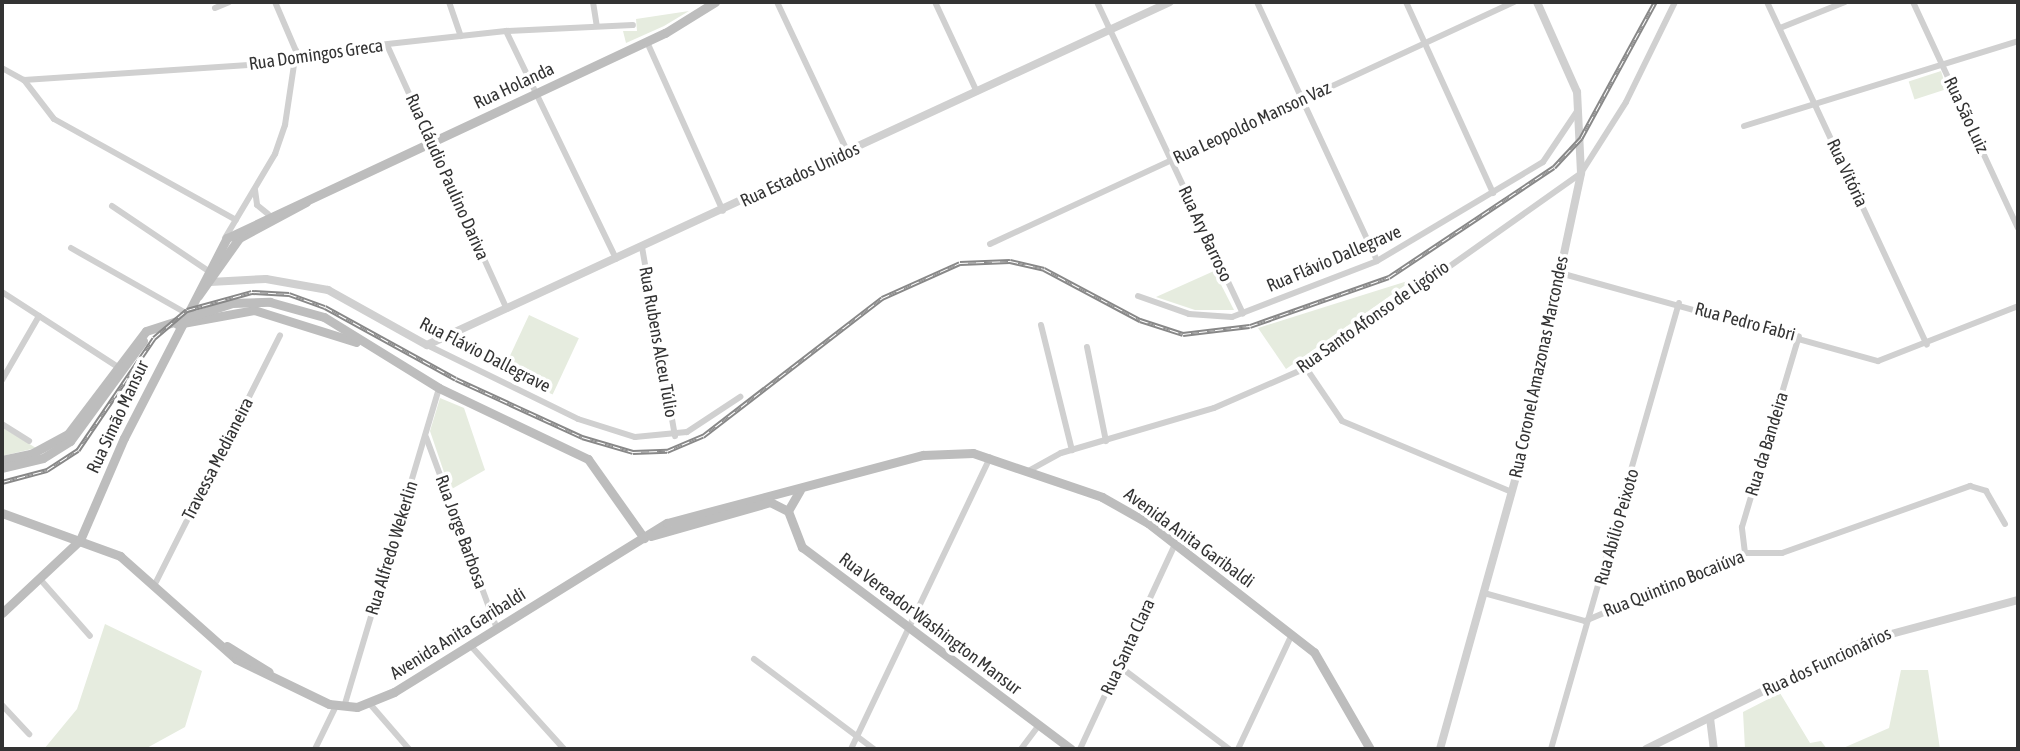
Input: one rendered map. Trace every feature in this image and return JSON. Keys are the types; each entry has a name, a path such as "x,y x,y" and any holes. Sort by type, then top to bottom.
{"main road":[{"name":"Rua Holanda","path":"225,247 268,214 322,192 647,42 715,2"},
{"name":"Rua Holanda","path":"225,247 322,192"},
{"name":"Rua Simão Mansur","path":"80,540 184,316 207,270 225,247"},
{"name":"Rua Simão Mansur","path":"184,316 210,282 225,247"},
{"path":"197,297 209,310"},
{"path":"2,460 32,454 68,434 119,368 149,335 184,316 209,310 251,302 287,304 324,317 439,388 588,459 644,538"},
{"path":"184,316 254,310 367,346"},
{"path":"2,468 43,458 70,441 119,368"},
{"name":"Avenida Anita Garibaldi","path":"340,707 370,704 667,523 937,452 990,457 1122,506 1292,634 1330,672 1370,749"},
{"path":"788,511 802,488"},
{"name":"Avenida Anita Garibaldi","path":"644,538 770,502 788,511"},
{"name":"Rua Vereador Washington Mansur","path":"788,511 802,547 1071,749"},
{"path":"2,513 120,556 156,582 217,641 252,668 340,707"},
{"path":"4,609 80,540"}],"street":[{"path":"215,8 229,2"},
{"path":"275,2 296,57"},
{"path":"449,2 461,36"},
{"path":"593,2 597,26"},
{"path":"777,2 848,153"},
{"path":"935,2 977,92"},
{"name":"Rua Ary Barroso","path":"1097,2 1243,314"},
{"name":"Rua Estados Unidos","path":"427,345 723,211 1170,2"},
{"path":"1257,2 1377,261"},
{"path":"1406,2 1493,193"},
{"name":"Rua Leopoldo Manson Vaz","path":"990,244 1514,2"},
{"path":"1537,2 1575,82 1579,107 1581,173"},
{"name":"Rua Coronel Amazonas Marcondes","path":"1440,749 1512,492 1581,173 1621,110 1675,2"},
{"name":"Rua Vitória","path":"1767,2 1927,345"},
{"path":"1780,29 1844,2"},
{"name":"Rua São Luiz","path":"1913,2 2018,228"},
{"name":"Rua Domingos Greca","path":"24,79 296,57 506,31 633,25"},
{"path":"506,31 616,259"},
{"path":"1744,126 2018,41"},
{"path":"647,42 723,211"},
{"name":"Rua Cláudio Paulino Dariva","path":"387,45 506,309"},
{"name":"Rua Simão Mansur","path":"225,247 236,220 282,136 296,57"},
{"path":"2,68 24,79 54,119 236,220"},
{"name":"Rua Flávio Dallegrave","path":"1138,296 1189,314 1243,314 1377,261 1543,162 1579,107"},
{"name":"Rua Santo Afonso de Ligório","path":"1030,470 1072,450 1214,408 1306,368 1581,173"},
{"path":"256,185 257,205 268,214"},
{"path":"112,206 207,270"},
{"name":"Rua Rubens Alceu Túlio","path":"642,247 675,436"},
{"path":"71,248 184,316"},
{"name":"Rua Pedro Fabri","path":"1560,273 1799,336 1868,360 1927,345 2018,306"},
{"name":"Rua Flávio Dallegrave","path":"210,282 266,279 318,287 427,345 597,427 635,437 675,436 740,397"},
{"path":"2,292 119,368"},
{"name":"Rua Abílio Peixoto","path":"1551,749 1679,303"},
{"path":"2,380 38,316"},
{"path":"1041,325 1072,450"},
{"name":"Travessa Medianeira","path":"156,582 280,335"},
{"name":"Rua da Bandeira","path":"1745,553 1742,527 1799,336"},
{"path":"1087,347 1106,441"},
{"path":"1306,368 1342,421 1512,492"},
{"name":"Rua Alfredo Wekerlin","path":"314,749 340,707 439,388"},
{"path":"2,424 29,441"},
{"name":"Rua Jorge Barbosa","path":"425,435 497,629"},
{"path":"850,749 990,457"},
{"name":"Rua Quintino Bocaiúva","path":"1484,593 1590,619 1745,553 1782,553 1909,503 1983,488 2005,524"},
{"name":"Rua Santa Clara","path":"1080,749 1175,544"},
{"path":"39,578 90,636"},
{"name":"Rua dos Funcionários","path":"1646,749 1865,641 2018,600"},
{"path":"1238,749 1292,634"},
{"path":"470,645 564,749"},
{"path":"754,659 874,749"},
{"path":"1119,666 1229,749"},
{"path":"370,704 409,749"},
{"path":"2,705 29,734"},
{"path":"1710,718 1714,749"},
{"path":"1021,749 1039,725"}],"shaded area":[{"path":"689,11 626,43 623,31 637,31 636,19"},
{"path":"1941,71 1947,89 1915,100 1909,82"},
{"path":"1214,271 1234,310 1195,310 1156,297"},
{"path":"1414,279 1286,369 1258,328 1331,305"},
{"path":"529,315 579,338 553,394 503,371"},
{"path":"440,398 464,408 485,470 450,490 430,431"},
{"path":"2,427 36,448 2,456"},
{"path":"105,624 202,671 185,727 145,749 44,749 77,709"},
{"path":"1901,670 1928,670 1940,749 1841,749 1889,728"},
{"path":"1780,693 1810,743 1821,741 1827,749 1745,749 1743,712"}],"railway":[{"path":"2,482 47,470 78,450 154,338 187,310 252,292 289,294 325,307 456,379 582,437 633,452 667,451 703,436 882,298 960,263 1010,261 1044,269 1140,320 1183,334 1250,326 1389,277 1554,167 1581,138 1655,2"}]}
